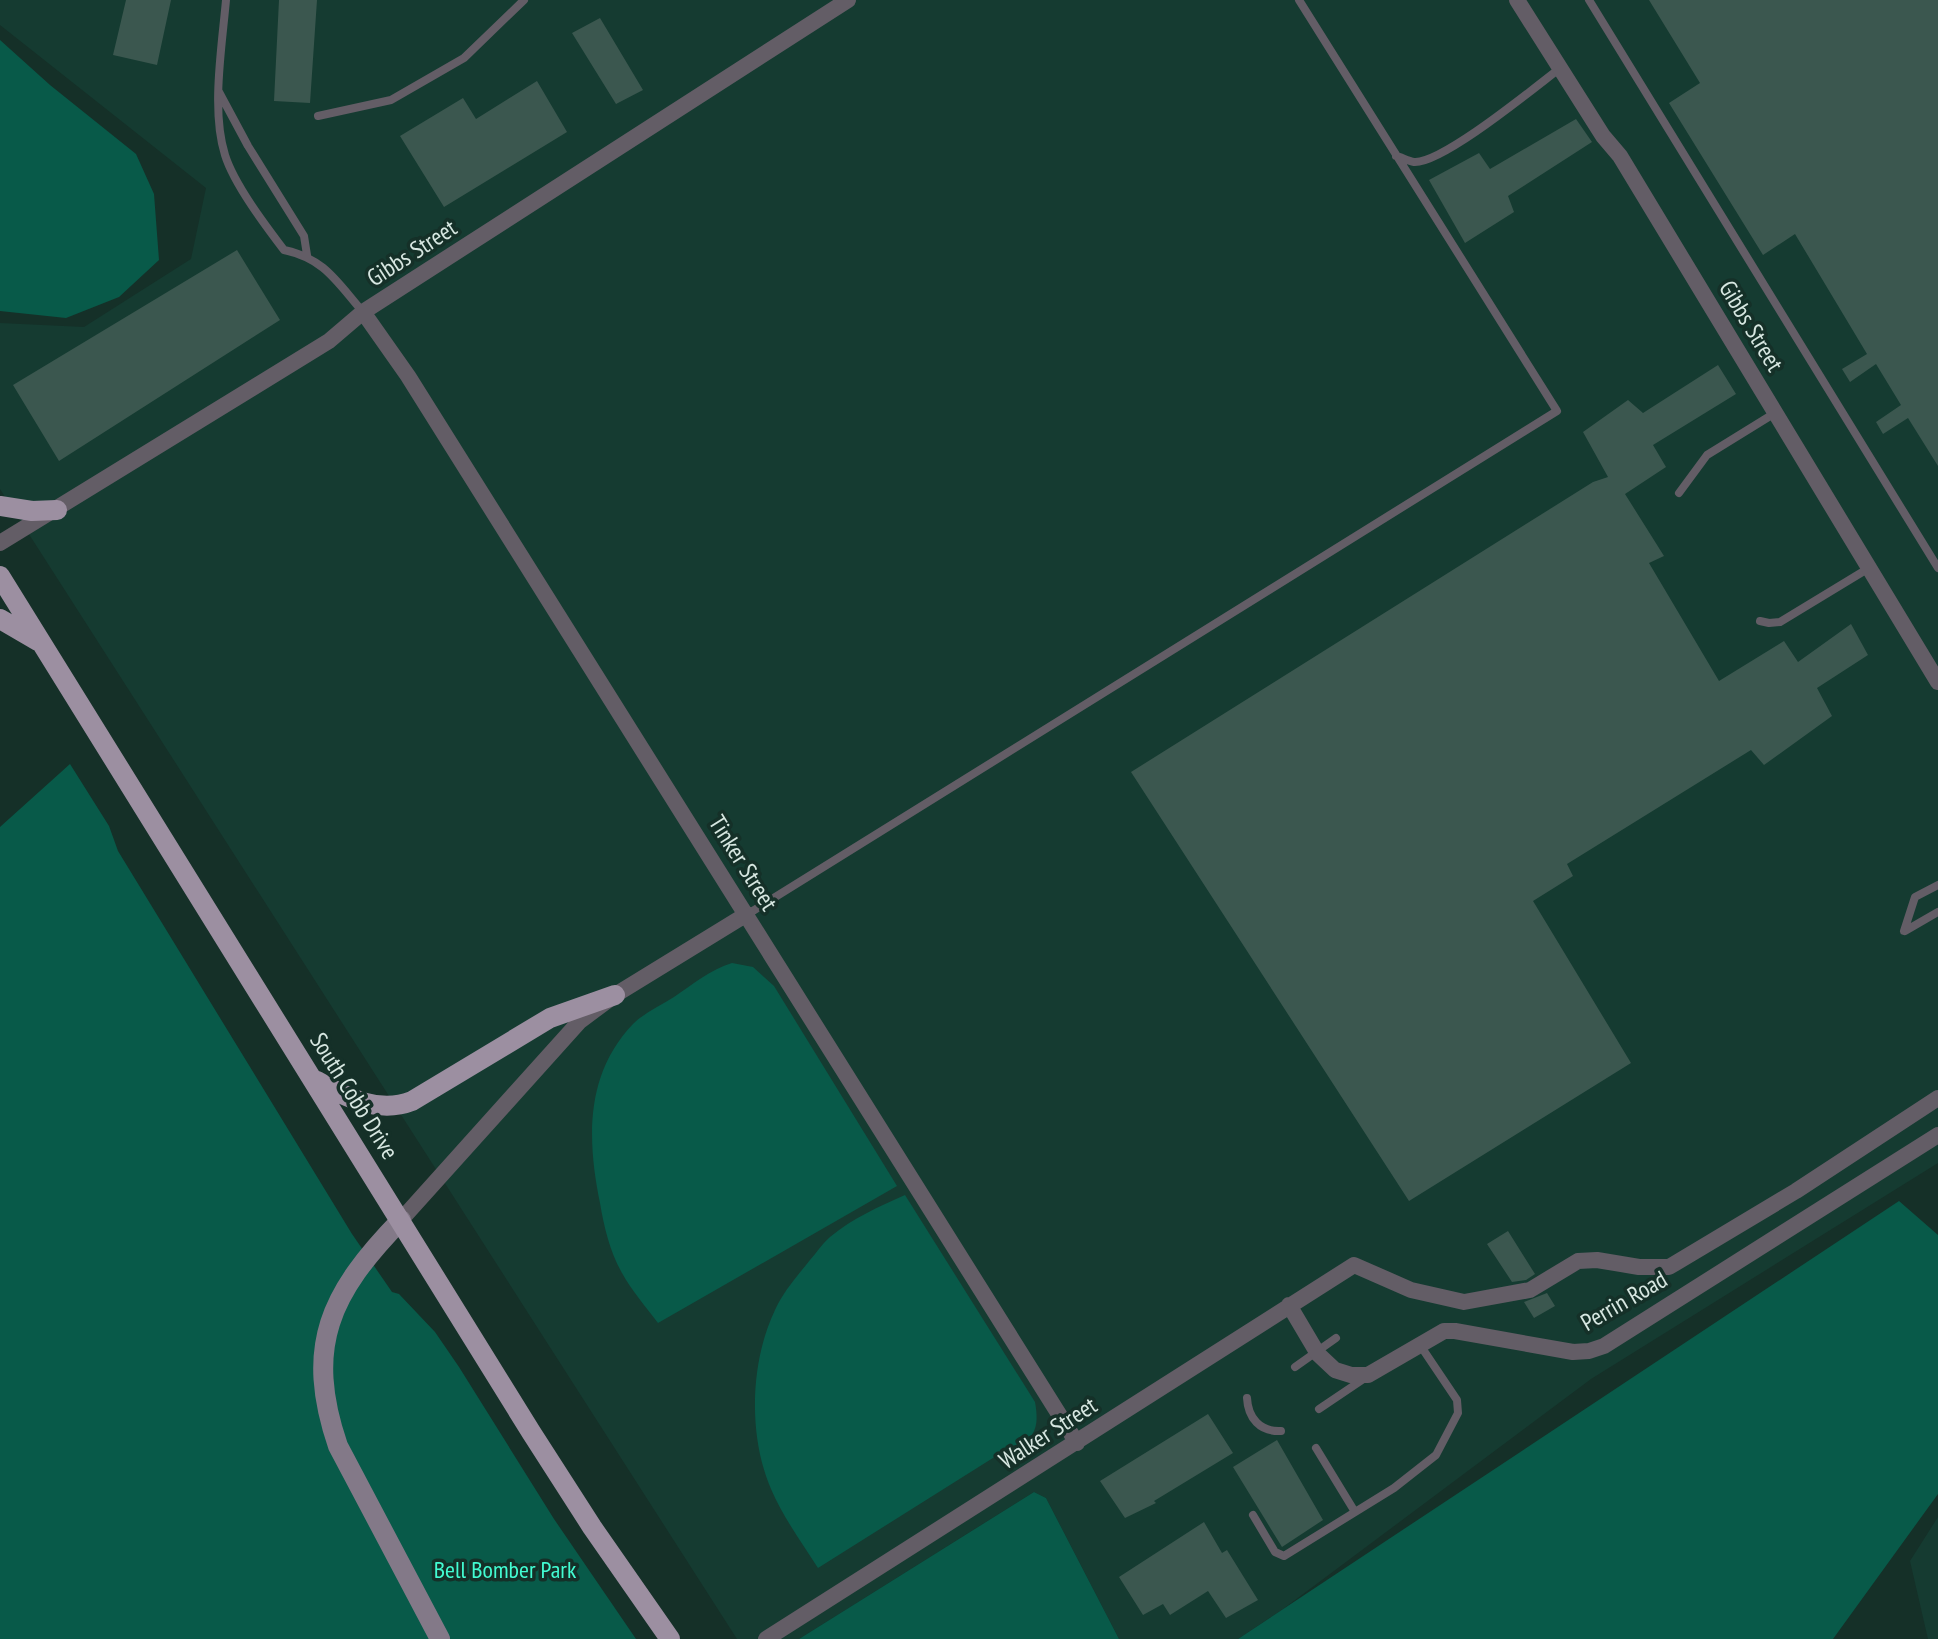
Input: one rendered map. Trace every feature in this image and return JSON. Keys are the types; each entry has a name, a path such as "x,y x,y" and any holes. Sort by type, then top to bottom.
{"main road":[{"path":"0,506 32,511 57,510"},
{"name":"South Cobb Drive","path":"0,576 592,1527 670,1639"},
{"path":"0,619 42,643"},
{"path":"314,1079 358,1100 375,1105 400,1105 550,1018 615,995"},
{"path":"401,1220 360,1265 333,1309 323,1355 323,1384 326,1412 338,1446 440,1639"}],"street":[{"name":"Gibbs Street","path":"0,543 329,341 363,312 848,0"},
{"name":"Gibbs Street","path":"1517,0 1603,136 1620,156 1938,682"},
{"name":"Tinker Street","path":"363,312 408,376 1077,1443"},
{"path":"401,1220 580,1021 615,995 747,914"},
{"name":"Walker Street","path":"766,1639 1354,1265 1411,1290 1464,1302 1530,1290 1578,1261 1669,1267 1796,1191 1938,1098"},
{"name":"Perrin Road","path":"1368,1375 1436,1334 1455,1331 1573,1352 1604,1346 1938,1135"},
{"path":"1289,1305 1316,1350 1335,1370 1351,1375 1368,1375"}],"lane":[{"path":"226,0 217,102 225,155 252,205 284,250 307,255 329,271 363,312"},
{"path":"318,116 391,100 464,58 524,0"},
{"path":"747,914 1557,411 1299,0"},
{"path":"1589,0 1938,568"},
{"path":"1396,156 1415,162 1437,154 1502,114 1559,69"},
{"path":"218,91 304,236 307,255"},
{"path":"1679,493 1707,455 1776,413"},
{"path":"1760,621 1780,622 1869,568"},
{"path":"1938,885 1915,897 1904,931 1938,912"},
{"path":"1295,1367 1336,1338"},
{"path":"1253,1515 1275,1552 1284,1556 1394,1488 1436,1455 1458,1413 1457,1400 1419,1344"},
{"path":"1319,1409 1368,1375"},
{"path":"1247,1398 1248,1412 1260,1426 1271,1432 1281,1431"},
{"path":"1316,1448 1355,1512"}],"shaded area":[{"path":"0,0 1938,0 1938,1163 1591,1379 1283,1609 1238,1639 1119,1639 1046,1498 1034,1492 799,1639 737,1639 0,489 0,323 84,327 191,259 206,188 0,25"},
{"path":"1938,1517 1938,1639 1928,1639 1910,1561"}],"green space":[{"path":"0,40 136,154 154,194 159,260 119,297 66,318 0,311"},
{"name":"Bell Bomber Park","path":"70,764 109,826 118,851 352,1234 392,1292 399,1294 435,1332 554,1519 636,1639 0,1639 0,827"},
{"path":"732,963 753,967 774,986 897,1186 658,1323 622,1273 606,1230 593,1155 592,1132 598,1086 617,1043 633,1024 709,973"},
{"path":"905,1195 1035,1402 1036,1424 1027,1440 1012,1446 818,1568 781,1510 758,1446 755,1399 761,1352 778,1303 825,1242 857,1219"},
{"path":"1899,1201 1938,1235 1938,1494 1833,1639 1238,1639"},
{"path":"1034,1492 1046,1498 1119,1639 799,1639"}],"building":[{"path":"126,0 171,0 157,65 113,55"},
{"path":"279,0 317,0 310,103 274,101"},
{"path":"1649,0 1938,0 1938,466 1908,418 1883,434 1876,422 1901,405 1876,364 1850,382 1842,369 1867,354 1795,234 1763,255 1669,103 1700,83"},
{"path":"600,18 643,90 616,104 572,33"},
{"path":"537,81 567,132 444,207 400,136 463,98 476,119"},
{"path":"1576,119 1592,142 1508,196 1514,212 1465,243 1429,180 1479,153 1490,169"},
{"path":"237,250 280,320 59,461 13,385"},
{"path":"1718,365 1736,394 1653,445 1666,467 1625,494 1664,556 1649,563 1719,681 1784,641 1798,662 1851,624 1868,655 1817,688 1832,716 1764,765 1751,750 1567,864 1573,876 1533,901 1631,1063 1409,1201 1131,772 1593,482 1608,477 1583,432 1628,400 1643,413"},
{"path":"1508,1231 1535,1274 1526,1280 1512,1282 1487,1244"},
{"path":"1547,1293 1555,1306 1534,1318 1524,1302"},
{"path":"1208,1414 1233,1453 1154,1501 1156,1503 1125,1518 1100,1481"},
{"path":"1277,1440 1323,1520 1282,1547 1233,1467"},
{"path":"1204,1522 1222,1553 1227,1550 1258,1600 1226,1618 1208,1591 1170,1615 1163,1604 1143,1615 1119,1577"}]}
